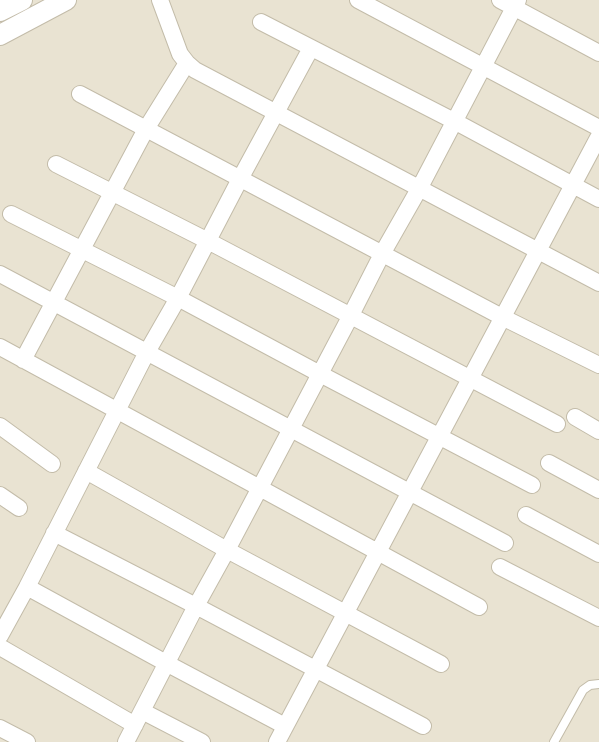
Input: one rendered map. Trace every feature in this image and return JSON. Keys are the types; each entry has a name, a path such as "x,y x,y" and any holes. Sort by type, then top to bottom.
{"street":[{"path":"0,11 22,0"},
{"path":"0,34 66,0"},
{"path":"160,0 180,54 186,63 195,70 599,283"},
{"path":"358,0 599,128"},
{"path":"126,742 196,606 291,429 382,254 419,189 483,66 511,2 599,53"},
{"path":"261,22 454,121 599,199"},
{"path":"0,636 116,410 178,298 275,113 311,48"},
{"path":"23,360 146,129 186,63"},
{"path":"80,94 502,317 599,365"},
{"path":"277,742 599,136"},
{"path":"56,164 208,241 350,317 557,424"},
{"path":"11,214 178,298 532,485"},
{"path":"0,274 505,543"},
{"path":"2,353 23,360 479,607"},
{"path":"575,417 599,431"},
{"path":"0,426 52,464"},
{"path":"549,462 599,490"},
{"path":"86,471 227,550 441,664"},
{"path":"0,495 19,508"},
{"path":"526,515 599,554"},
{"path":"54,533 423,726"},
{"path":"500,567 599,618"},
{"path":"26,587 285,726"},
{"path":"0,647 138,718 202,742"},
{"path":"0,728 27,742"}],"lane":[{"path":"554,742 583,690 590,685 599,684"}],"shaded area":[{"path":"0,0 599,0 599,742 0,742"}]}
